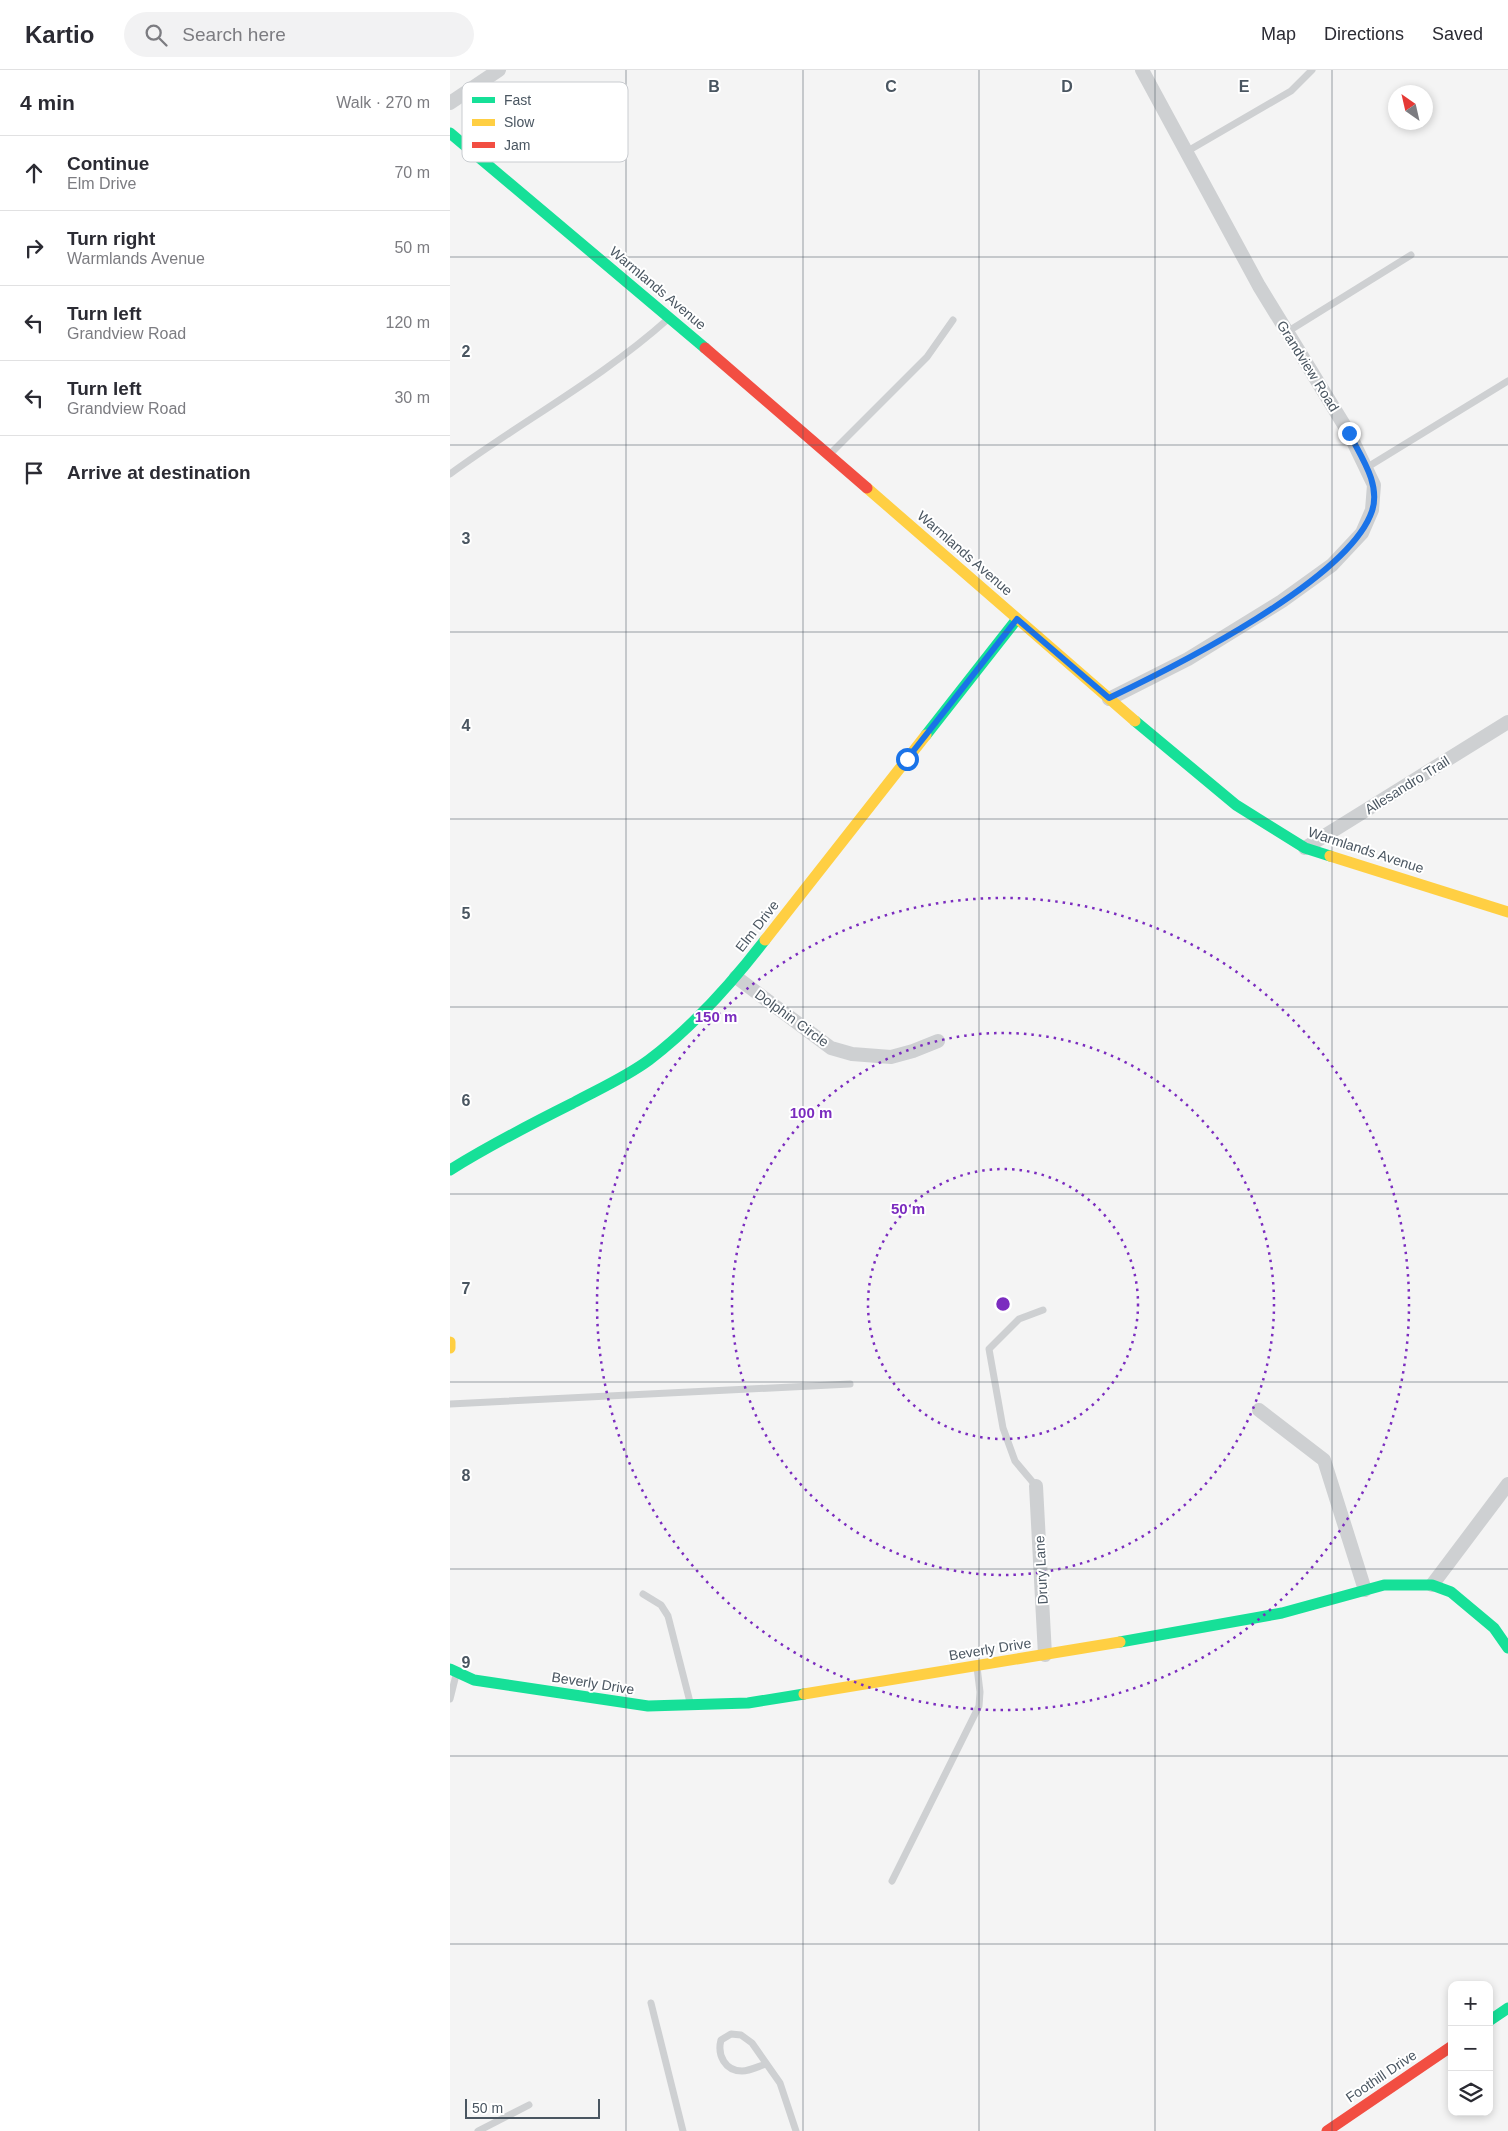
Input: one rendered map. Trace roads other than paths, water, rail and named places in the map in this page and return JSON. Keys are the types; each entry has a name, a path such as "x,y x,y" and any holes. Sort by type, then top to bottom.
{"street":[{"path":"481,82 499,70"},
{"name":"Grandview Road","path":"1109,698 1188,659 1282,601 1332,565 1362,533 1372,510 1374,485 1349,433 1259,286 1142,70"},
{"path":"450,103 462,95"},
{"name":"Warmlands Avenue","path":"450,133 462,143"},
{"name":"Warmlands Avenue","path":"485,162 670,317 1017,619 1236,804 1305,848 1508,912"},
{"name":"Elm Drive","path":"450,1170 488,1146 622,1078 649,1060 698,1019 736,977 1017,619"},
{"name":"Allesandro Trail","path":"1305,848 1508,722"},
{"name":"Dolphin Circle","path":"736,977 831,1048 852,1054 891,1057 938,1041"},
{"path":"450,1342 450,1348"},
{"path":"1259,1410 1324,1460 1365,1590"},
{"path":"1432,1585 1508,1484"},
{"name":"Drury Lane","path":"1036,1486 1045,1655"},
{"name":"Beverly Drive","path":"453,1670 474,1680 648,1706 748,1703 1045,1655 1282,1613 1384,1584 1432,1585 1451,1592 1494,1628 1508,1648"},
{"path":"1493,2018 1508,2008"},
{"name":"Foothill Drive","path":"1326,2131 1448,2049"}],"lane":[{"path":"1186,152 1291,91 1312,70"},
{"path":"1287,332 1411,255"},
{"path":"450,474 518,426 611,366 670,317"},
{"path":"829,455 927,357 953,320"},
{"path":"1366,468 1508,381"},
{"path":"1036,1486 1015,1461 1003,1428 989,1349 1019,1319 1043,1310"},
{"path":"450,1404 850,1384"},
{"path":"643,1594 661,1605 668,1616 690,1705"},
{"path":"892,1881 979,1706 980,1692 977,1666"},
{"path":"450,1699 453,1670"},
{"path":"651,2003 683,2131"},
{"path":"766,2064 742,2071 729,2067 721,2058 718,2049 721,2040 731,2034 741,2035 752,2043 780,2084 796,2131"},
{"path":"478,2131 529,2105"}]}
